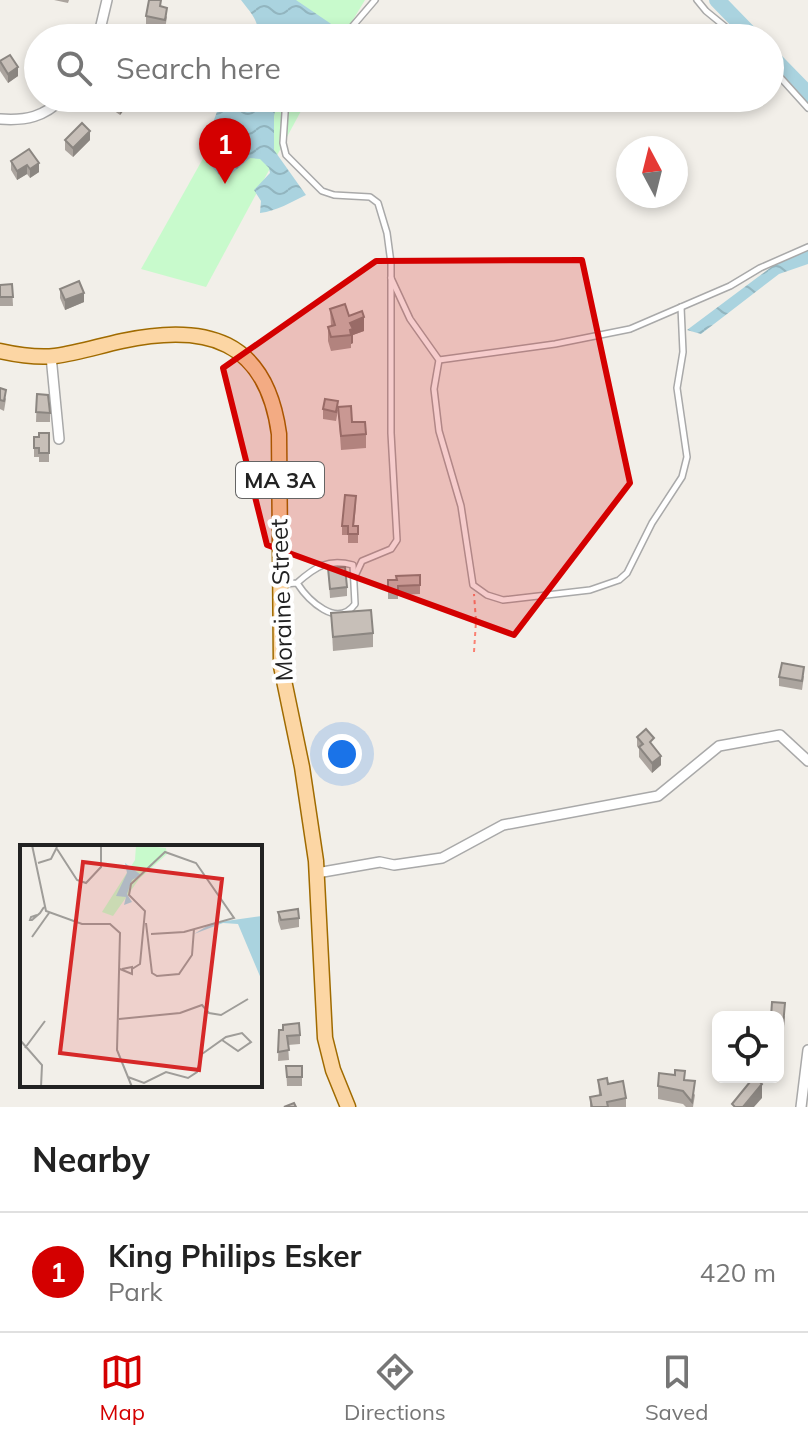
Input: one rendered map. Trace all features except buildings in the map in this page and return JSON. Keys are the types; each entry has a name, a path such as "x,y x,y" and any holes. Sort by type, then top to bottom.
{"main road":[{"name":"Moraine Street","path":"0,351 51,356 153,335 184,333 225,342 244,355 265,384 277,417 280,455 279,632 284,688 302,767 316,869"},
{"name":"MA 3A","path":"316,869 325,1038 333,1070 348,1107"}],"street":[{"path":"101,24 107,0"},
{"path":"0,119 32,118 45,112"},
{"path":"51,356 59,439"},
{"path":"316,869 380,862 394,865 442,858 503,825 658,796 719,746 780,735 808,761"},
{"path":"801,1107 808,1050"}],"lane":[{"path":"354,24 375,0"},
{"path":"697,0 722,24"},
{"path":"784,81 808,108"},
{"path":"285,112 283,143 286,155 322,191 334,195 370,197 378,203 387,233 391,278 391,433 397,540 391,549 362,561 355,576"},
{"path":"439,360 609,335 630,329 808,247"},
{"path":"391,278 416,329 439,360 434,389 439,431 461,506 473,585 487,595 503,600 590,590 619,580 627,573 652,523 682,477 687,457 677,388 683,352 681,307"},
{"path":"279,584 297,583 314,568 328,562 353,565 355,604 344,613 328,613 309,599 297,583"}],"path":[{"path":"473,585 476,621 474,652"}],"highlighted area":[{"path":"582,260 630,483 514,635 267,545 223,368 376,261"}],"green space":[{"path":"272,0 365,0 350,24 262,24"},
{"path":"229,112 300,112 206,287 141,269"}],"water":[{"path":"241,0 296,0 331,24 256,24"},
{"path":"217,112 275,112 274,150 306,195 260,213 261,201 254,190 270,173 269,168 260,159 250,158 231,174 221,177 212,167 211,128"},
{"path":"808,248 808,264 779,274 701,334 687,330 782,259"}],"waterway":[{"path":"717,0 740,24"},
{"path":"784,69 808,94"}],"place":[{"name":"King Philips Esker","path":"225,184"}]}
